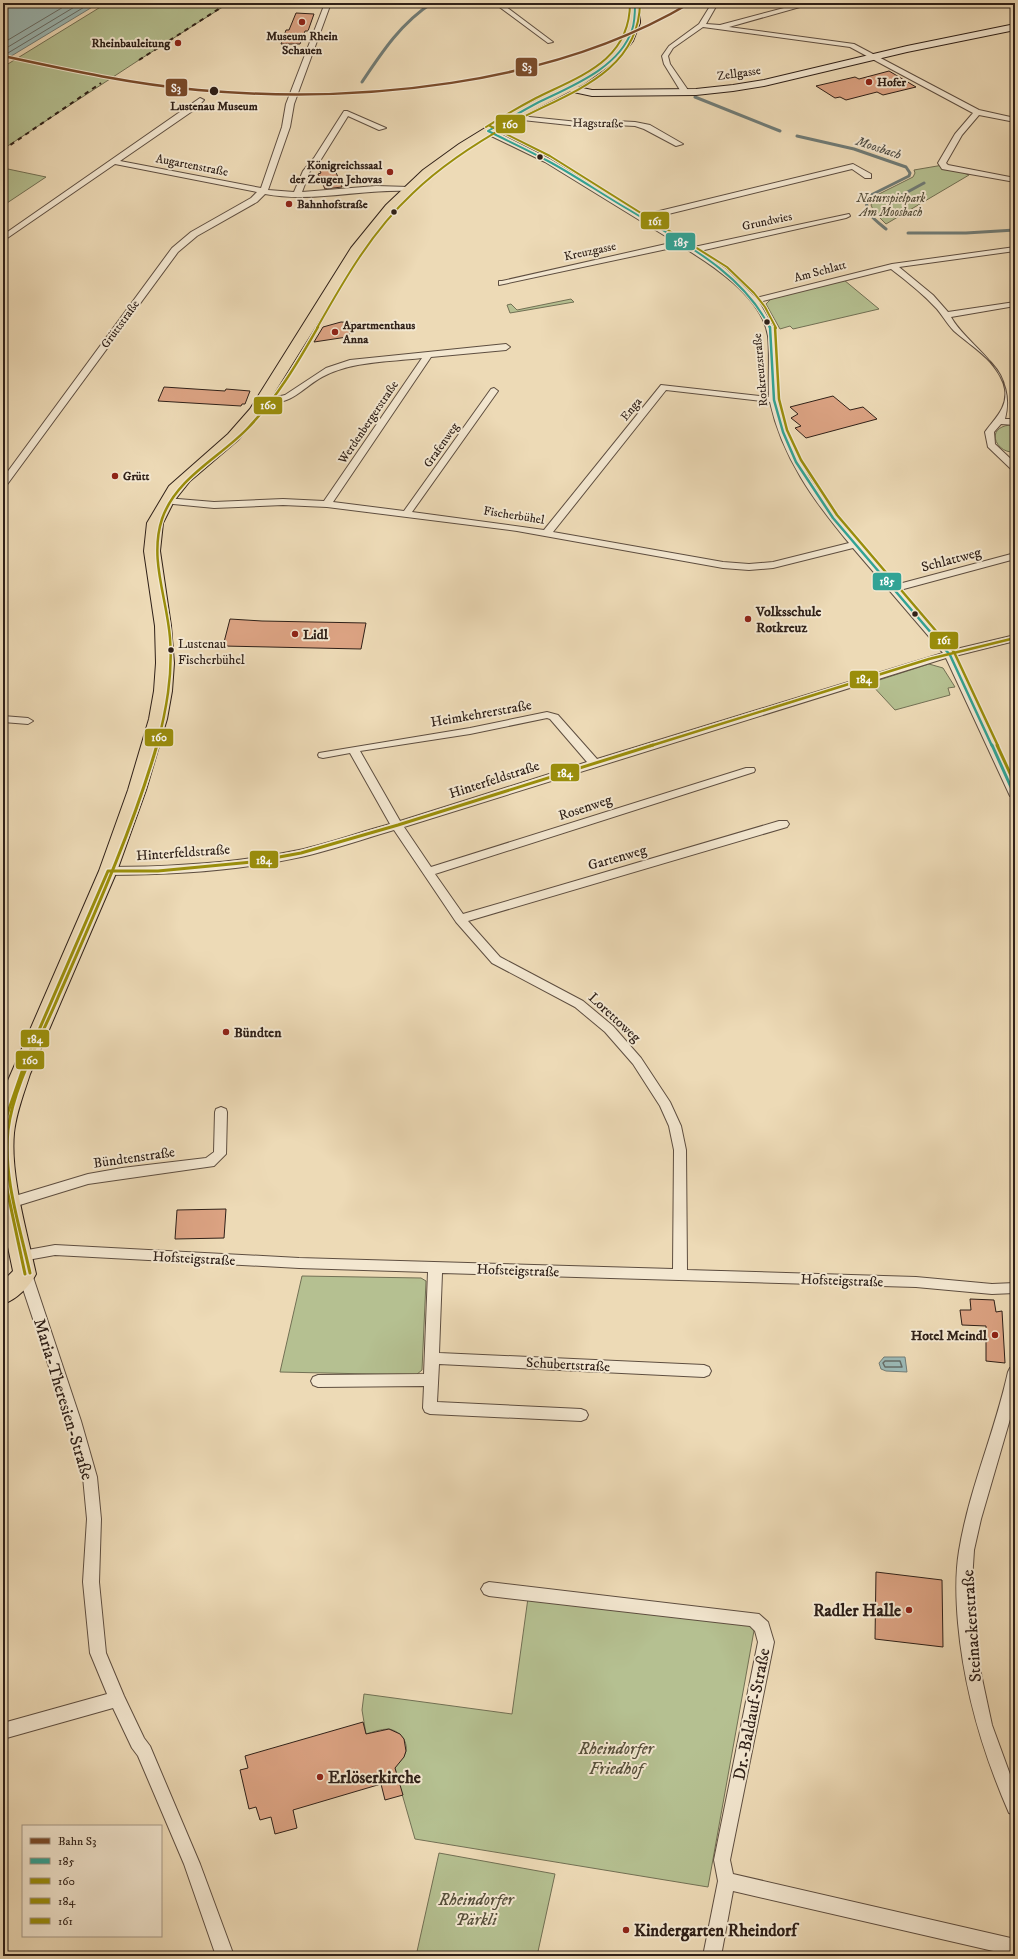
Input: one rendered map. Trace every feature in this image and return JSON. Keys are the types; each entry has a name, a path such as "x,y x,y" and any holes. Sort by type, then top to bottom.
{"main road":[{"path":"3,1295 23,1265 5,1180 3,1133 6,1104 108,870 146,763 158,719 163,691 165,641 152,551 155,523 166,501 185,478 233,437 264,400 370,230 408,189 455,152 513,117 573,86 606,64 623,47 634,24 635,3"},
{"name":"Zellgasse","path":"573,86 592,93 686,92 764,83 874,56 1015,27"}],"street":[{"path":"328,3 292,97 286,127 270,182 263,192 297,196 382,189 408,189"},
{"path":"497,3 550,42"},
{"path":"686,92 667,64 665,56 672,47 702,25 715,3"},
{"path":"718,28 811,3"},
{"path":"702,25 852,45 977,112 1015,120"},
{"name":"Augartenstraße","path":"3,240 116,162 200,100"},
{"path":"977,112 959,134 942,163 945,167 1015,180"},
{"path":"297,196 298,186 311,164 317,159 347,113 382,128"},
{"name":"Hagstraße","path":"513,117 588,125 615,123 635,124 647,127 679,144"},
{"name":"Rotkreuzstraße","path":"488,132 543,158 683,243 736,283 754,301 772,335 774,400 784,436 803,474 819,500 854,545 895,588 950,655 1015,796"},
{"name":"Augartenstraße","path":"116,162 263,192"},
{"path":"641,218 853,166 868,176"},
{"name":"Grüttstraße","path":"3,484 175,250 194,234 254,200 263,192"},
{"name":"Grundwies","path":"692,250 846,216"},
{"name":"Kreuzgasse","path":"502,283 683,243"},
{"name":"Am Schlatt","path":"754,301 892,266 1015,249"},
{"path":"892,266 927,294 946,315 949,321 1003,372 1009,384 1010,397 1000,421 990,432 990,445 1015,468"},
{"path":"946,315 1015,304"},
{"name":"Werdenbergerstraße","path":"264,400 279,400 288,397 316,377 341,366 366,360 506,347"},
{"name":"Werdenbergerstraße","path":"327,504 429,354"},
{"name":"Enga","path":"547,533 664,387 774,400"},
{"name":"Grafenweg","path":"408,513 494,391"},
{"path":"1000,421 1015,422"},
{"name":"Fischerbühel","path":"166,501 214,505 283,502 327,504 408,513 547,533 711,563 748,567 773,565 854,545"},
{"name":"Schlattweg","path":"895,588 1015,556"},
{"name":"Hinterfeldstraße","path":"108,870 158,871 252,862 300,853 398,825 929,659 1015,638"},
{"name":"Heimkehrerstraße","path":"323,754 470,730 547,715 554,717 594,763"},
{"path":"3,720 28,721"},
{"path":"353,749 392,818 398,825"},
{"name":"Rosenweg","path":"428,872 750,770"},
{"name":"Gartenweg","path":"460,919 783,824"},
{"name":"Lorettoweg","path":"398,825 460,919 496,960 579,1004 608,1029 637,1060 666,1105 675,1126 680,1150 680,1276"},
{"name":"Bündtenstraße","path":"10,1203 29,1198 70,1183 111,1175 209,1164 220,1154 221,1112"},
{"name":"Hofsteigstraße","path":"23,1265 55,1250 292,1263 916,1282 992,1288 1015,1288"},
{"name":"Maria-Theresien-Straße","path":"23,1265 74,1421 90,1477 94,1519 91,1582 98,1652 117,1700 138,1744 144,1751 192,1864 225,1956"},
{"path":"435,1268 430,1408 581,1415"},
{"name":"Schubertstraße","path":"432,1358 704,1371"},
{"name":"Steinackerstraße","path":"1015,1372 978,1499 967,1552 964,1581 970,1666 976,1695 983,1724 999,1772 1015,1807"},
{"path":"318,1381 431,1380"},
{"name":"Dr.-Baldauf-Straße","path":"490,1589 754,1619 762,1627 766,1642 722,1860 726,1881 712,1956"},
{"path":"3,1731 117,1700"},
{"path":"726,1881 1015,1948"}],"green space":[{"path":"107,3 229,3 3,149 3,67"},
{"name":"Naturspielpark Am Moosbach","path":"943,165 969,175 886,224 874,212 871,205 875,196 913,177 915,173 914,170"},
{"path":"3,168 46,177 7,203 3,202"},
{"path":"844,280 879,309 793,329 790,326 780,329 766,304 771,299"},
{"path":"571,299 574,302 510,313 507,305 511,304 517,310"},
{"path":"1007,425 1015,425 1015,452 1009,452 1000,447 995,439 995,434 1002,427"},
{"path":"929,664 943,668 955,687 948,688 950,695 895,710 870,683"},
{"path":"302,1276 421,1278 426,1281 422,1370 416,1375 280,1372"},
{"name":"Rheindorfer Friedhof","path":"528,1598 755,1625 708,1887 415,1839 394,1766 401,1760 405,1753 406,1744 401,1735 393,1730 388,1729 366,1734 362,1710 364,1694 512,1714"},
{"name":"Rheindorfer Pärkli","path":"439,1853 555,1874 537,1956 416,1956"}],"water":[{"path":"3,3 99,3 3,61"},
{"path":"884,1357 905,1357 907,1372 886,1371 881,1369 879,1363"}],"building":[{"name":"Museum Rhein Schauen","path":"296,13 314,14 308,31 305,31 300,44 281,44 286,30 289,30"},
{"name":"Hofer","path":"889,71 916,87 883,95 877,92 846,100 840,97 835,98 816,86 855,77 859,79"},
{"path":"333,165 342,187 325,189 318,174 321,173 318,167"},
{"name":"Apartmenthaus Anna","path":"341,322 358,323 347,337 314,342 323,327"},
{"path":"164,387 250,391 245,404 242,404 241,406 158,401"},
{"path":"833,396 850,410 863,407 877,419 806,438 795,428 801,426 791,418 798,414 790,407"},
{"name":"Lidl","path":"230,619 366,623 361,649 223,646"},
{"path":"226,1209 224,1238 175,1239 177,1210"},
{"name":"Hotel Meindl","path":"970,1299 994,1300 996,1312 1002,1311 1005,1363 986,1361 986,1326 962,1325 960,1310 971,1310"},
{"name":"Radler Halle","path":"876,1572 942,1580 943,1647 875,1639"},
{"name":"Erlöserkirche","path":"363,1722 366,1734 389,1729 400,1734 404,1739 406,1751 404,1757 395,1768 403,1795 385,1800 381,1784 293,1810 297,1828 275,1834 271,1817 260,1820 256,1807 249,1809 240,1770 248,1768 245,1756"}],"waterway":[{"path":"362,82 393,39 411,20 432,3"},
{"name":"Moosbach","path":"695,97 780,131"},
{"name":"Moosbach","path":"797,136 854,149 906,167 910,173 909,176 869,196 867,201 870,215 886,229"},
{"path":"892,203 902,195 924,183"},
{"name":"Moosbach","path":"908,233 966,233 1015,230"}],"railway":[{"path":"139,60 228,3"},
{"path":"3,150 101,83"}],"rail line":[{"name":"S3","path":"3,56 115,79 197,90 287,94 331,94 376,91 465,80 556,60 625,37 669,16 690,3"}],"transit line":[{"name":"161","path":"486,127 530,101 573,80 597,66 608,57 617,47 626,32 629,20 630,3"},
{"name":"185","path":"488,131 530,107 575,85 599,70 610,61 620,51 632,31 635,3"},
{"name":"160","path":"30,1273 14,1202 8,1167 8,1131 15,1100 21,1083 104,890 140,796 157,745 165,710 171,658 168,622 157,562 157,547 163,517 178,491 188,480 246,430 266,407 284,383 362,252 401,204 437,172 463,153 530,113 588,84 614,65 625,53 637,31 640,3"},
{"name":"161","path":"490,126 550,156 696,246 727,267 754,293 765,307 776,329 779,399 787,430 801,460 837,515 954,652 1015,784"},
{"name":"185","path":"488,131 548,161 694,250 724,271 750,296 761,310 771,330 774,400 783,432 796,462 833,518 950,655 1015,796"},
{"name":"184","path":"108,871 158,871 252,862 301,853 398,825 929,659 1015,638"},
{"name":"184","path":"25,1274 5,1180 3,1133 7,1115 26,1060 108,871"}],"place":[{"name":"Museum Rhein Schauen","path":"302,22"},
{"name":"Rheinbauleitung","path":"178,43"},
{"name":"Hofer","path":"869,82"},
{"name":"Lustenau Museum","path":"214,91"},
{"name":"Königreichssaal der Zeugen Jehovas","path":"390,172"},
{"name":"Bahnhofstraße","path":"289,204"},
{"name":"Apartmenthaus Anna","path":"335,332"},
{"name":"Grütt","path":"115,476"},
{"name":"Volksschule Rotkreuz","path":"748,619"},
{"name":"Lidl","path":"295,634"},
{"name":"Lustenau Fischerbühel","path":"171,650"},
{"name":"Bündten","path":"226,1032"},
{"name":"Hotel Meindl","path":"995,1335"},
{"name":"Radler Halle","path":"909,1610"},
{"name":"Erlöserkirche","path":"320,1777"},
{"name":"Kindergarten Rheindorf","path":"626,1930"}]}
